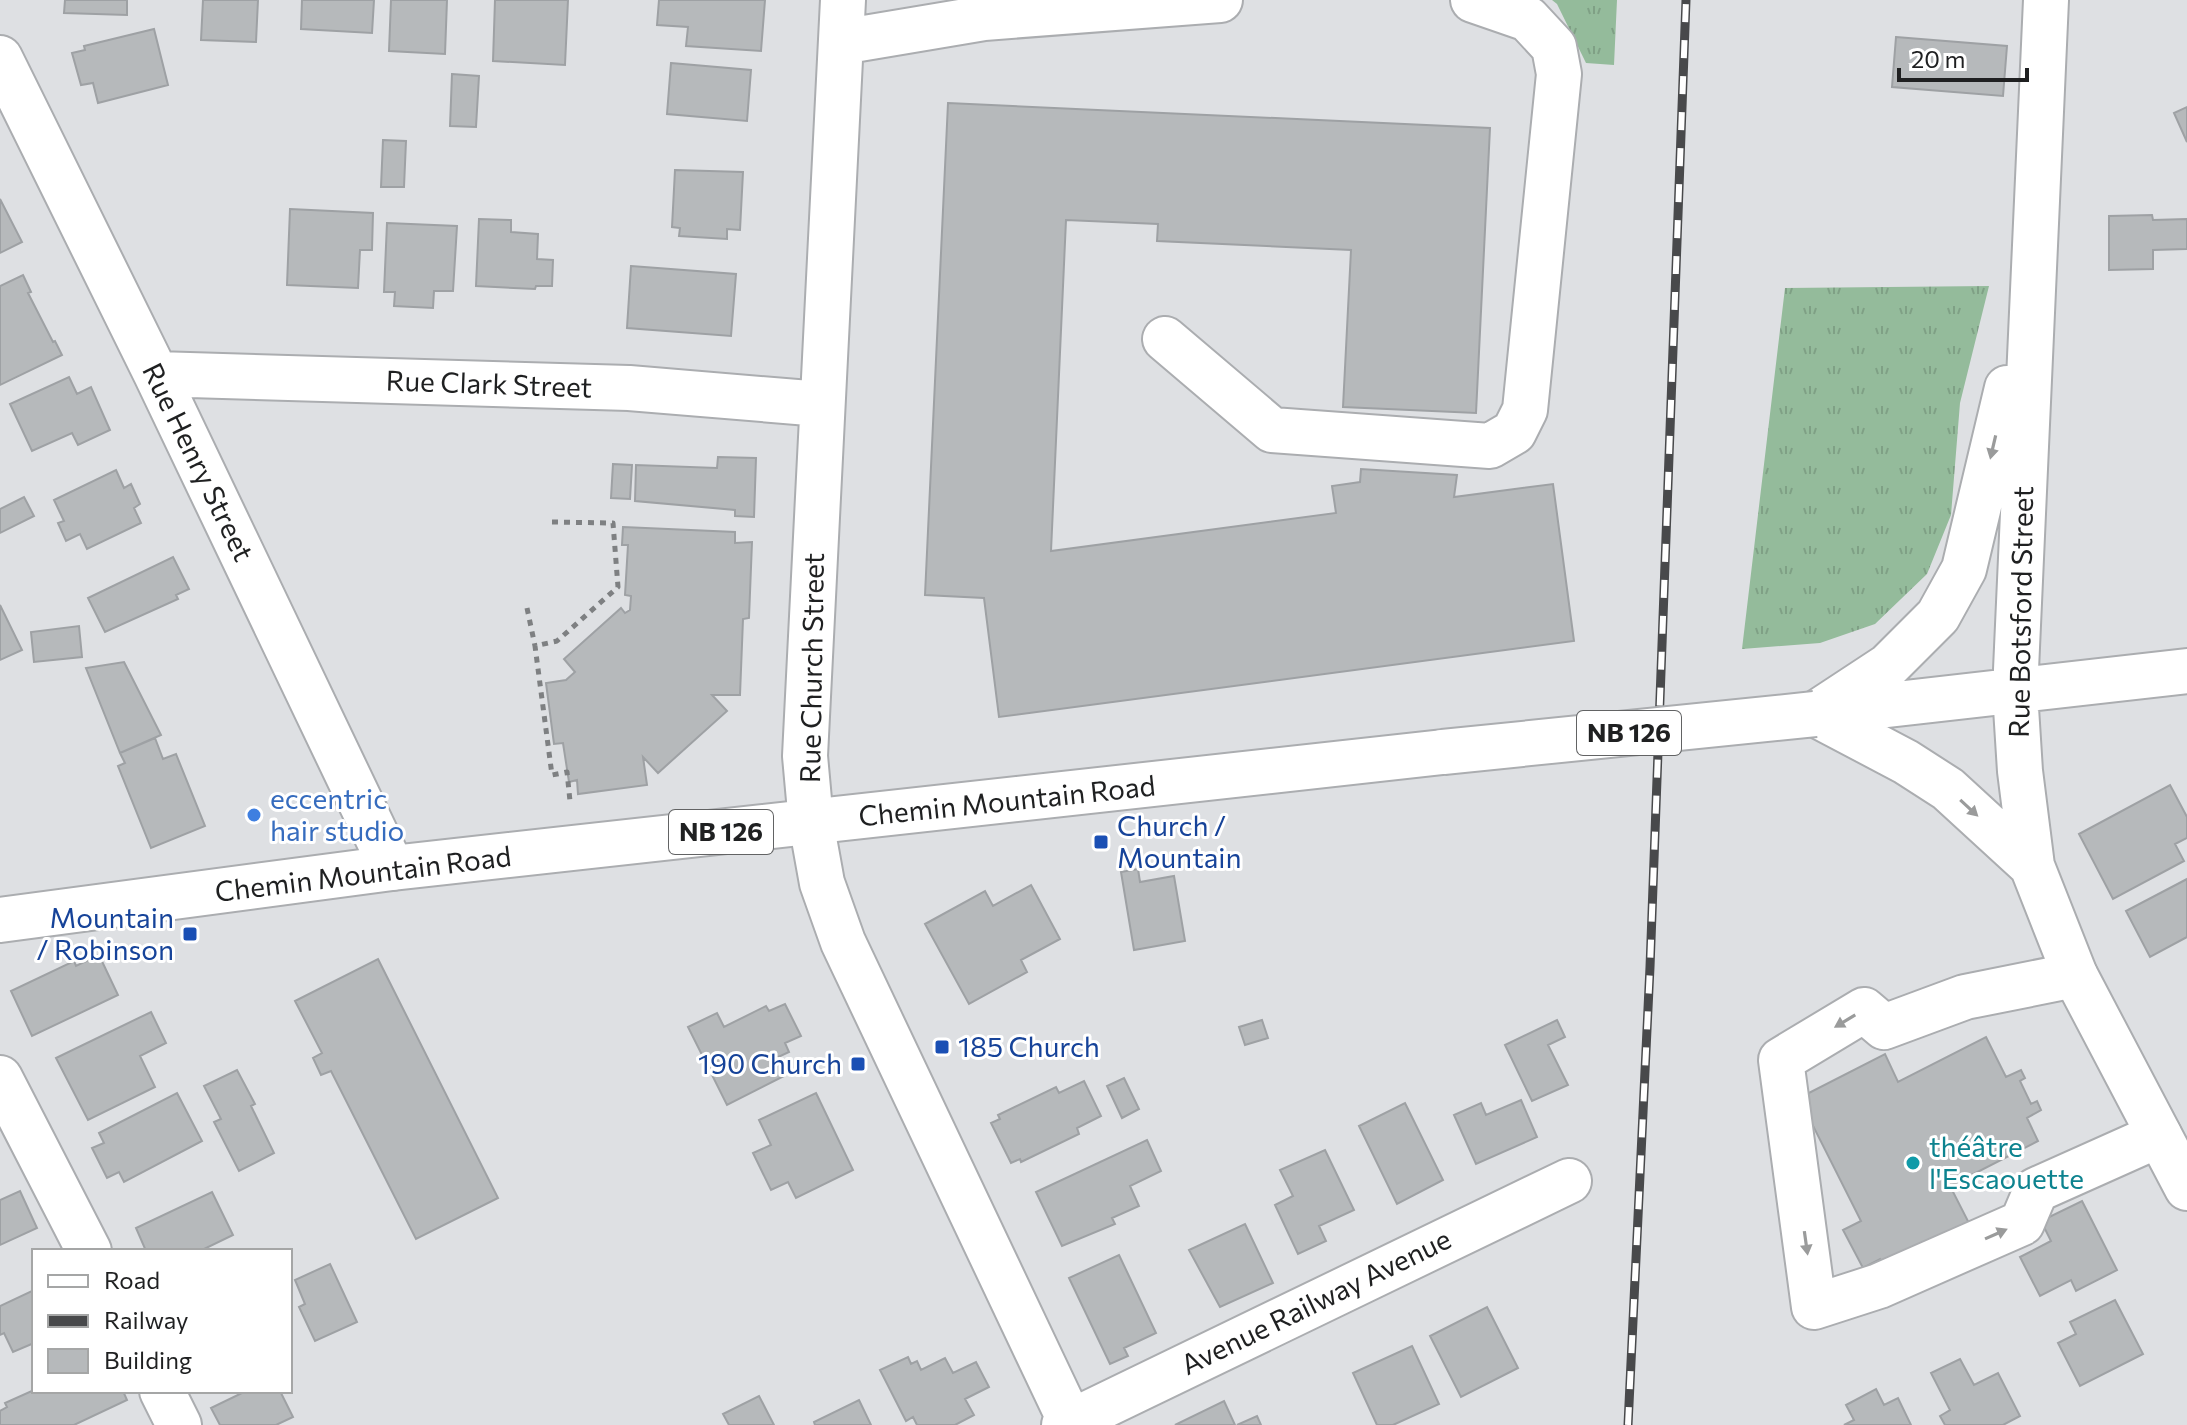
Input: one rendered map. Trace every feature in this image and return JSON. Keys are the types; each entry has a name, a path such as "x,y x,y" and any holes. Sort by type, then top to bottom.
{"main road":[{"path":"842,21 984,18 1216,0"},
{"path":"1165,339 1272,430 1490,446 1514,432 1525,410 1559,74 1554,47 1528,19 1473,0"},
{"name":"Rue Botsford Street","path":"2046,0 2015,692 2020,771 2032,866 2075,975 2187,1188"},
{"name":"Rue Church Street","path":"842,21 805,756 811,822 822,883 843,942 1069,1424"},
{"name":"Rue Henry Street","path":"0,58 156,374 392,868"},
{"path":"2031,289 1964,569 1938,616 1922,634 1888,666 1815,714 1906,762 1948,789 2032,866"},
{"name":"Rue Clark Street","path":"156,374 629,388 821,404"},
{"name":"NB 126","path":"2015,692 2187,671"},
{"name":"Chemin Mountain Road","path":"0,920 392,868 2015,692"},
{"path":"2075,975 1965,997 1884,1027 1864,1010 1781,1060 1814,1307 1879,1286 2022,1223 2036,1190 2159,1135"},
{"path":"0,1078 88,1249"},
{"name":"Avenue Railway Avenue","path":"1069,1424 1569,1181"},
{"path":"163,1393 179,1425"}],"path":[{"path":"535,646 557,641 618,587 613,523 552,522"},
{"path":"527,608 552,775 567,772 570,801"}],"green space":[{"path":"1552,0 1617,0 1614,65 1586,63 1557,4"},
{"path":"1989,286 1960,403 1951,515 1927,574 1875,624 1820,643 1742,649 1785,288"}],"building":[{"path":"65,0 127,0 127,15 64,13"},
{"path":"203,0 258,0 256,42 201,40"},
{"path":"302,0 374,0 372,33 301,29"},
{"path":"391,0 447,0 445,54 389,51"},
{"path":"495,0 568,0 565,65 493,61"},
{"path":"659,0 765,0 761,51 686,46 688,27 657,25"},
{"path":"154,29 168,85 98,103 93,83 81,85 72,53 85,50 84,46"},
{"path":"1896,37 2007,46 2003,96 1892,87"},
{"path":"671,63 751,70 747,121 667,114"},
{"path":"452,74 479,76 476,127 450,126"},
{"path":"948,103 1490,128 1476,413 1343,407 1351,250 1157,241 1158,224 1066,220 1051,551 1336,513 1332,486 1360,482 1361,469 1457,475 1454,497 1553,484 1574,641 999,717 984,598 925,595"},
{"path":"2187,107 2187,142 2174,113"},
{"path":"383,140 406,141 404,187 381,187"},
{"path":"675,170 743,172 740,230 727,229 727,239 679,236 680,228 672,227"},
{"path":"0,199 22,242 0,253"},
{"path":"290,209 373,213 372,250 360,250 358,288 287,285"},
{"path":"2152,215 2153,220 2187,219 2187,249 2153,250 2153,269 2109,270 2109,216"},
{"path":"479,219 511,220 511,232 538,234 537,259 553,260 552,286 536,286 535,289 476,286"},
{"path":"387,223 457,226 453,291 434,291 433,308 394,306 395,292 384,292"},
{"path":"631,266 736,274 731,336 627,328"},
{"path":"23,275 31,292 28,293 62,355 0,385 0,286"},
{"path":"69,377 77,394 91,387 110,430 78,445 72,433 32,451 10,404"},
{"path":"718,457 756,458 754,517 735,516 735,510 635,501 636,465 717,468"},
{"path":"613,464 632,465 630,499 611,498"},
{"path":"116,470 124,488 131,484 140,504 134,508 141,523 87,549 80,534 66,541 58,523 64,521 54,500"},
{"path":"24,497 34,516 0,533 0,509"},
{"path":"623,527 735,532 735,543 752,542 749,618 743,619 740,695 712,695 727,711 658,773 643,757 647,785 578,794 577,780 569,782 563,743 554,744 546,683 566,680 575,672 564,659 621,608 625,613 630,610 631,596 625,595 628,545 622,545"},
{"path":"173,557 189,589 176,595 178,599 105,632 88,598"},
{"path":"0,605 22,650 0,660"},
{"path":"79,626 82,657 34,662 31,632"},
{"path":"124,662 161,735 120,753 86,668"},
{"path":"155,738 163,759 176,754 205,826 151,848 118,766 125,763 120,753"},
{"path":"2170,785 2187,817 2187,838 2175,844 2184,861 2113,899 2079,834"},
{"path":"1138,869 1140,882 1174,876 1185,941 1134,950 1121,872"},
{"path":"2187,879 2187,937 2150,957 2126,911"},
{"path":"1031,885 1060,939 1021,960 1027,972 969,1004 925,924 985,891 993,906"},
{"path":"99,955 118,995 32,1036 11,991 74,961 76,966"},
{"path":"378,959 498,1198 416,1239 331,1071 321,1075 313,1058 322,1053 295,1001"},
{"path":"785,1004 801,1036 785,1043 789,1052 776,1058 784,1076 727,1105 688,1027 717,1013 724,1027 766,1006 769,1011"},
{"path":"151,1012 166,1043 140,1056 155,1087 88,1120 56,1058"},
{"path":"1262,1020 1268,1038 1245,1045 1239,1027"},
{"path":"1557,1020 1565,1037 1548,1045 1568,1085 1532,1101 1505,1045"},
{"name":"théâtre l'Escaouette","path":"1986,1037 2006,1077 2021,1070 2025,1078 2020,1081 2031,1104 2037,1101 2041,1110 2027,1118 2038,1141 1950,1186 1972,1229 1887,1273 1880,1259 1863,1268 1843,1230 1861,1221 1799,1098 1885,1054 1898,1082"},
{"path":"237,1070 255,1104 251,1106 274,1153 239,1171 214,1122 221,1119 204,1086"},
{"path":"1124,1078 1139,1109 1122,1118 1107,1086"},
{"path":"1084,1081 1101,1116 1077,1128 1079,1134 1021,1162 1020,1159 1011,1163 991,1123 1000,1119 998,1115 1056,1087 1059,1093"},
{"path":"177,1093 202,1141 124,1182 119,1172 107,1178 92,1148 104,1143 99,1133"},
{"path":"816,1093 853,1170 796,1198 788,1182 771,1190 753,1153 771,1145 759,1120"},
{"path":"1521,1100 1537,1137 1476,1164 1454,1115 1481,1103 1486,1115"},
{"path":"1405,1103 1443,1180 1397,1204 1359,1126"},
{"path":"1147,1140 1161,1171 1130,1186 1139,1206 1112,1218 1115,1224 1062,1246 1036,1192"},
{"path":"1325,1150 1354,1210 1319,1226 1326,1241 1298,1254 1275,1205 1293,1196 1280,1170"},
{"path":"20,1191 37,1228 0,1245 0,1200"},
{"path":"212,1192 233,1235 204,1249 145,1249 136,1228"},
{"path":"2082,1201 2117,1270 2076,1291 2071,1280 2040,1296 2020,1257 2051,1241 2041,1221"},
{"path":"1245,1224 1273,1283 1220,1307 1189,1250"},
{"path":"1119,1255 1156,1333 1124,1348 1128,1356 1110,1364 1069,1278"},
{"path":"330,1264 357,1322 315,1341 299,1307 305,1304 295,1280"},
{"path":"32,1291 32,1344 13,1352 4,1333 0,1335 0,1306"},
{"path":"2115,1300 2143,1354 2080,1386 2058,1343 2076,1334 2070,1322"},
{"path":"1487,1307 1518,1368 1461,1397 1430,1336"},
{"path":"1412,1346 1439,1404 1393,1425 1377,1425 1353,1373"},
{"path":"908,1357 911,1364 917,1361 921,1370 945,1358 953,1373 976,1362 989,1387 965,1399 974,1415 955,1425 917,1425 913,1417 906,1421 880,1370"},
{"path":"1960,1359 1974,1385 1998,1373 2020,1416 2003,1425 1945,1425 1940,1416 1950,1410 1931,1373"},
{"path":"1876,1389 1884,1405 1898,1398 1911,1425 1844,1425 1854,1420 1846,1405"},
{"path":"32,1391 124,1393 127,1400 74,1425 0,1425 0,1411 7,1407 5,1403"},
{"path":"242,1393 281,1393 293,1417 276,1425 220,1425 211,1408"},
{"path":"759,1396 774,1425 729,1425 723,1414"},
{"path":"859,1400 871,1425 815,1425 814,1422"},
{"path":"1224,1401 1235,1425 1175,1425"},
{"path":"1257,1416 1261,1425 1237,1425"}],"railway":[{"path":"1628,1425 1650,967 1686,0"}],"place":[{"name":"eccentric hair studio","path":"254,815"},
{"name":"Church / Mountain","path":"1101,842"},
{"name":"Mountain / Robinson","path":"190,934"},
{"name":"185 Church","path":"942,1047"},
{"name":"190 Church","path":"858,1064"},
{"name":"théâtre l'Escaouette","path":"1913,1163"}]}
